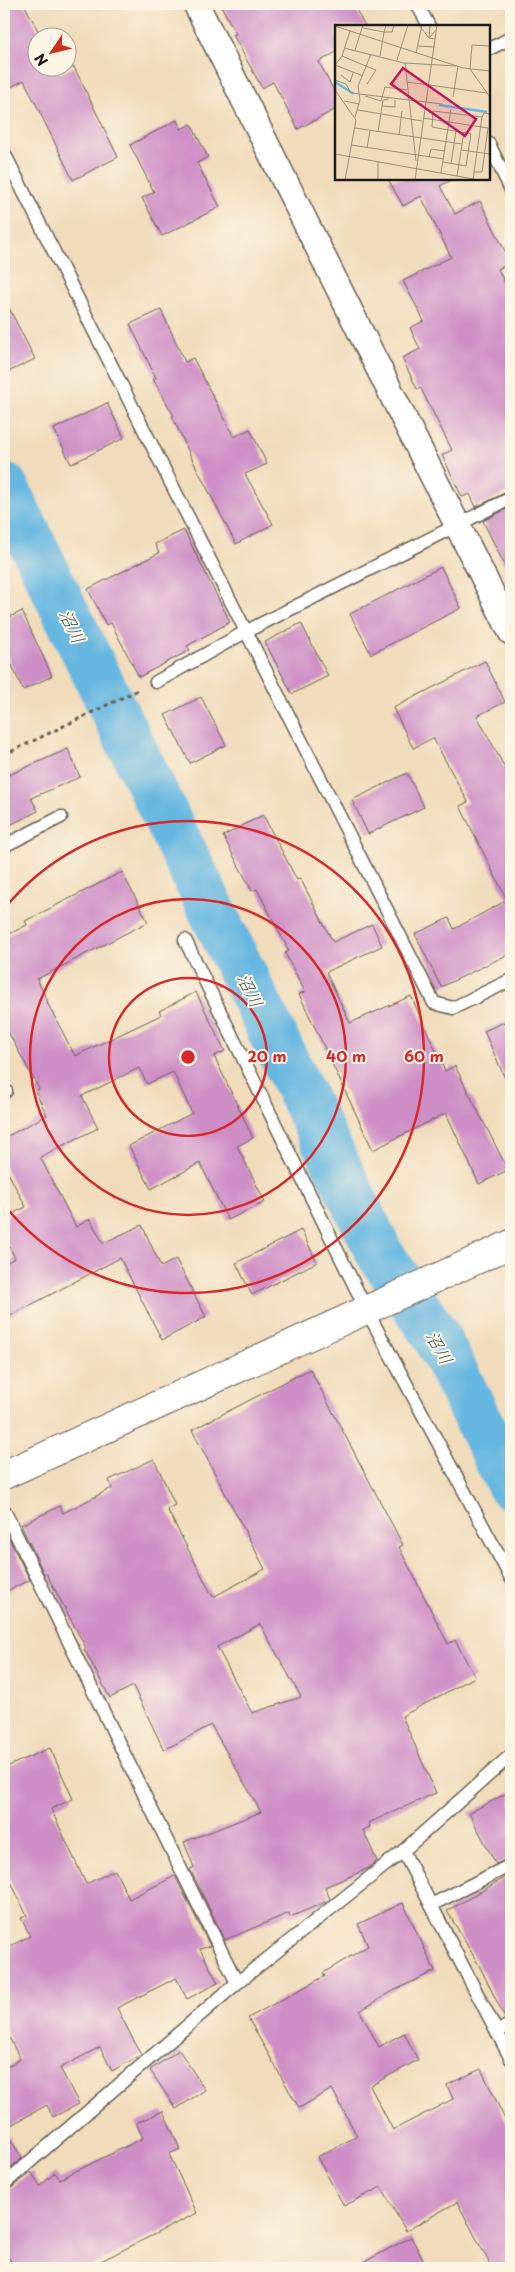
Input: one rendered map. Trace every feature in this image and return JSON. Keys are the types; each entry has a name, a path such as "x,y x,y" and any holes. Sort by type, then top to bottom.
{"street":[{"path":"196,4 511,632"},
{"path":"4,1475 511,1244"}],"lane":[{"path":"417,4 428,25"},
{"path":"490,48 511,38"},
{"path":"490,146 511,190"},
{"path":"4,153 434,1003 453,1008 511,980"},
{"path":"156,682 247,631 511,498"},
{"path":"4,846 61,817"},
{"path":"185,940 367,1311 511,1578"},
{"path":"4,1510 236,1983"},
{"path":"4,2184 236,1983 403,1851 511,1755"},
{"path":"403,1851 511,2059"},
{"path":"431,1905 511,1865"},
{"path":"497,2032 511,2024"}],"path":[{"path":"4,755 156,682"}],"building":[{"path":"4,4 24,4 37,28 28,28 28,78 78,78 78,75 118,157 73,180 24,80 4,91"},
{"path":"220,4 353,4 364,25 335,25 335,53 319,62 335,93 335,110 298,129 273,82 262,88 233,35 236,34"},
{"path":"177,120 181,129 191,124 208,157 197,163 220,207 162,236 142,198 154,192 130,145"},
{"path":"389,180 451,180 440,186 455,214 480,201 511,263 498,269 511,296 511,490 476,507 470,494 462,497 442,455 452,450 420,387 417,389 402,358 420,349 410,328 424,321 403,281 451,257 421,196 403,206"},
{"path":"4,298 35,359 4,374"},
{"path":"161,310 185,362 193,358 234,437 250,429 267,464 245,474 273,524 236,544 191,457 172,416 174,416 153,379 156,378 130,324"},
{"path":"107,403 124,438 71,464 54,429"},
{"path":"511,507 511,578 483,521"},
{"path":"184,530 230,622 187,646 190,650 139,677 111,623 106,625 88,589 159,553 155,544"},
{"path":"441,567 461,608 371,654 350,614"},
{"path":"22,611 52,676 23,690 4,648 4,620"},
{"path":"301,623 328,676 292,694 265,642"},
{"path":"485,661 505,702 477,716 511,783 511,953 441,987 415,934 449,918 454,929 507,900 460,806 468,802 433,738 413,748 393,708"},
{"path":"201,697 226,745 190,763 165,715"},
{"path":"68,749 80,777 31,798 38,811 4,828 4,777"},
{"path":"407,773 424,807 368,834 352,800"},
{"path":"263,815 297,880 300,878 333,942 372,924 382,946 326,972 350,1023 411,996 445,1071 455,1066 508,1170 479,1184 446,1113 373,1150 299,994 305,992 285,953 289,951 257,889 252,891 223,836"},
{"path":"122,872 148,922 37,979 75,1056 161,1015 159,1011 196,992 225,1051 214,1056 253,1138 237,1146 265,1202 228,1220 200,1163 151,1189 129,1146 192,1113 173,1072 147,1084 139,1068 82,1096 98,1128 40,1157 76,1227 90,1219 103,1243 142,1225 161,1267 176,1259 206,1317 162,1340 120,1258 4,1319 4,1264 15,1258 4,1237 4,1218 26,1207 4,1165 4,1138 47,1115 35,1091 39,1089 4,1024 4,937 27,925 25,921"},
{"path":"511,1019 511,1092 484,1031"},
{"path":"301,1230 317,1262 252,1295 236,1263"},
{"path":"310,1369 403,1545 399,1547 448,1644 455,1640 475,1677 402,1716 436,1793 368,1823 370,1827 363,1830 377,1861 367,1869 325,1887 330,1899 326,1902 290,1917 289,1913 225,1940 190,1869 194,1867 184,1842 261,1812 211,1725 164,1750 133,1686 110,1698 84,1649 86,1648 46,1573 44,1574 21,1525 60,1506 63,1513 112,1488 109,1480 154,1459 175,1505 167,1509 213,1597 265,1569 192,1430","holes":["260,1624 301,1697 252,1713 217,1647"]},
{"path":"6,1533 30,1580 4,1592 4,1534"},
{"path":"50,1748 73,1799 51,1809 86,1884 115,1870 129,1899 175,1876 210,1946 200,1949 218,1983 187,1999 176,1978 117,2008 141,2055 112,2071 100,2047 60,2068 79,2104 53,2117 47,2105 4,2129 4,2069 20,2059 4,2027 4,1949 30,1936 21,1918 27,1916 4,1867 4,1768"},
{"path":"511,1791 511,1857 496,1864 469,1813"},
{"path":"511,1874 511,2016 505,2018 480,1967 447,1911"},
{"path":"403,1903 435,1971 393,1991 360,2011 379,2047 404,2033 418,2060 370,2086 393,2130 453,2099 447,2085 481,2069 511,2132 511,2268 492,2268 457,2202 406,2231 381,2187 344,2206 317,2157 357,2136 332,2089 299,2108 248,2018 325,1976 323,1973 368,1946 358,1924"},
{"path":"179,2050 205,2090 176,2109 150,2070"},
{"path":"163,2111 180,2149 169,2154 197,2213 87,2268 14,2268 4,2248 4,2192 31,2172 40,2186 55,2173 60,2179 143,2138 136,2123"},
{"path":"4,2129 22,2158 4,2173"},
{"path":"411,2237 428,2268 353,2268"}],"waterway":[{"name":"沼川","path":"4,486 380,1254 435,1334 511,1486"}]}
